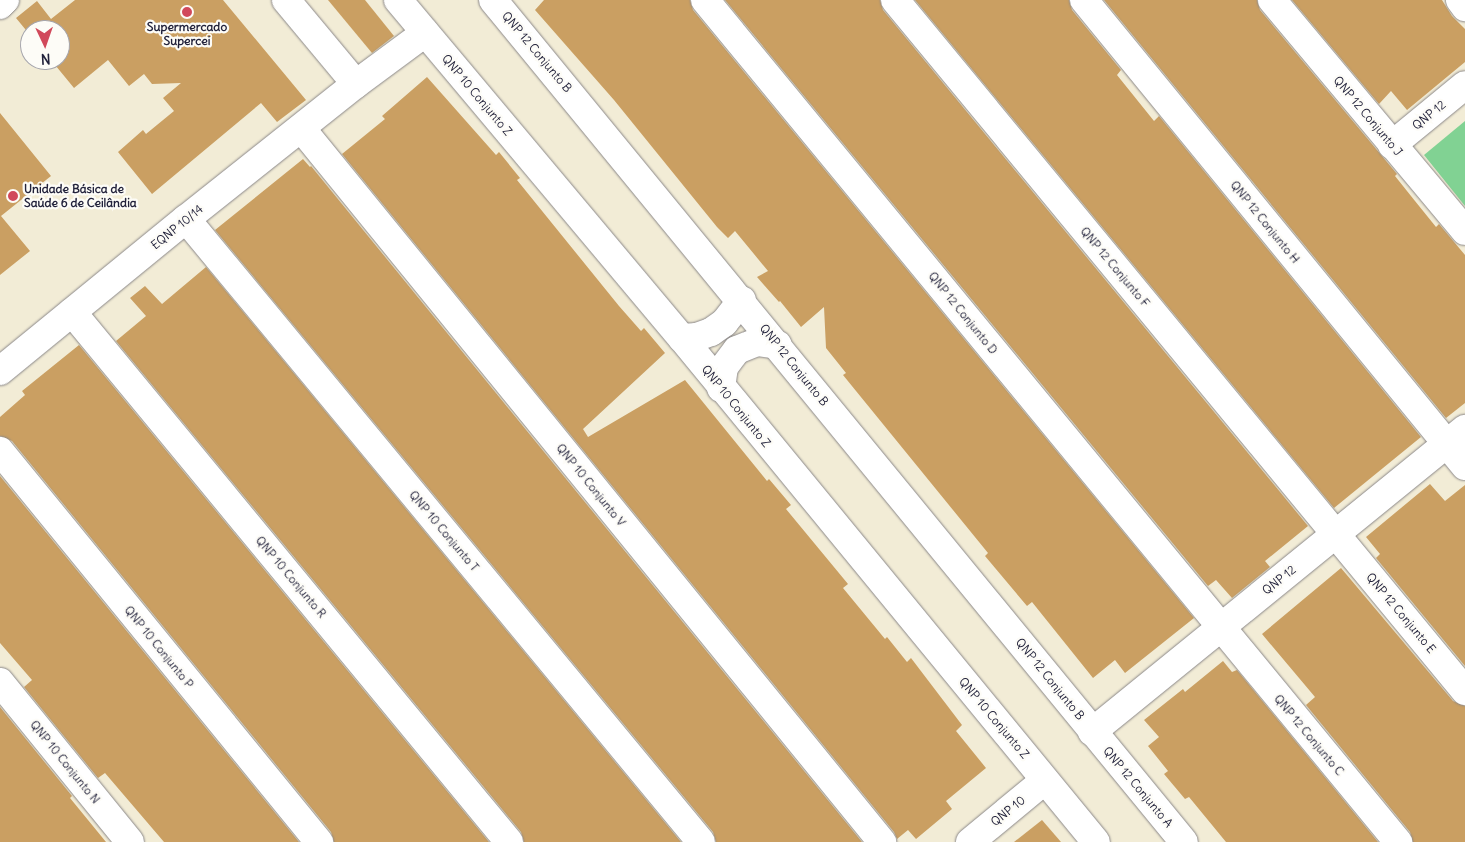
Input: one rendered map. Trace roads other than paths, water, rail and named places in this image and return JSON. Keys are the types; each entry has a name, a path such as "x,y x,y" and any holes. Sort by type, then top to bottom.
{"street":[{"path":"0,5 5,0"},
{"path":"286,0 356,84"},
{"name":"QNP 10 Conjunto Z","path":"398,0 682,338 721,388 1096,842"},
{"name":"QNP 12 Conjunto B","path":"494,0 742,300 1092,732"},
{"name":"QNP 12 Conjunto D","path":"705,0 1220,627"},
{"name":"QNP 12 Conjunto F","path":"895,0 1336,535"},
{"name":"QNP 12 Conjunto H","path":"1084,0 1456,437 1465,466"},
{"name":"QNP 12 Conjunto J","path":"1272,0 1465,231"},
{"path":"1460,0 1465,7"},
{"name":"EQNP 10/14","path":"0,372 186,219 356,84 425,33"},
{"name":"QNP 12","path":"1392,145 1465,85"},
{"name":"QNP 10 Conjunto V","path":"301,128 882,842"},
{"name":"QNP 10 Conjunto T","path":"186,219 701,842"},
{"path":"682,338 697,337 711,332 734,313 742,300"},
{"name":"QNP 10 Conjunto R","path":"72,312 510,842"},
{"path":"721,388 724,367 737,350 757,342 778,345"},
{"name":"QNP 12","path":"1092,732 1456,437"},
{"name":"QNP 10 Conjunto P","path":"0,451 319,842"},
{"name":"QNP 12 Conjunto E","path":"1336,535 1465,691"},
{"name":"QNP 12 Conjunto C","path":"1220,627 1398,842"},
{"name":"QNP 10 Conjunto N","path":"0,682 130,842"},
{"name":"QNP 12 Conjunto A","path":"1092,732 1184,842"},
{"name":"QNP 10","path":"970,842 1045,780"}],"place":[{"name":"Supermercado Supercei","path":"187,12"},
{"name":"Unidade Básica de Saúde 6 de Ceilândia","path":"13,196"}]}
